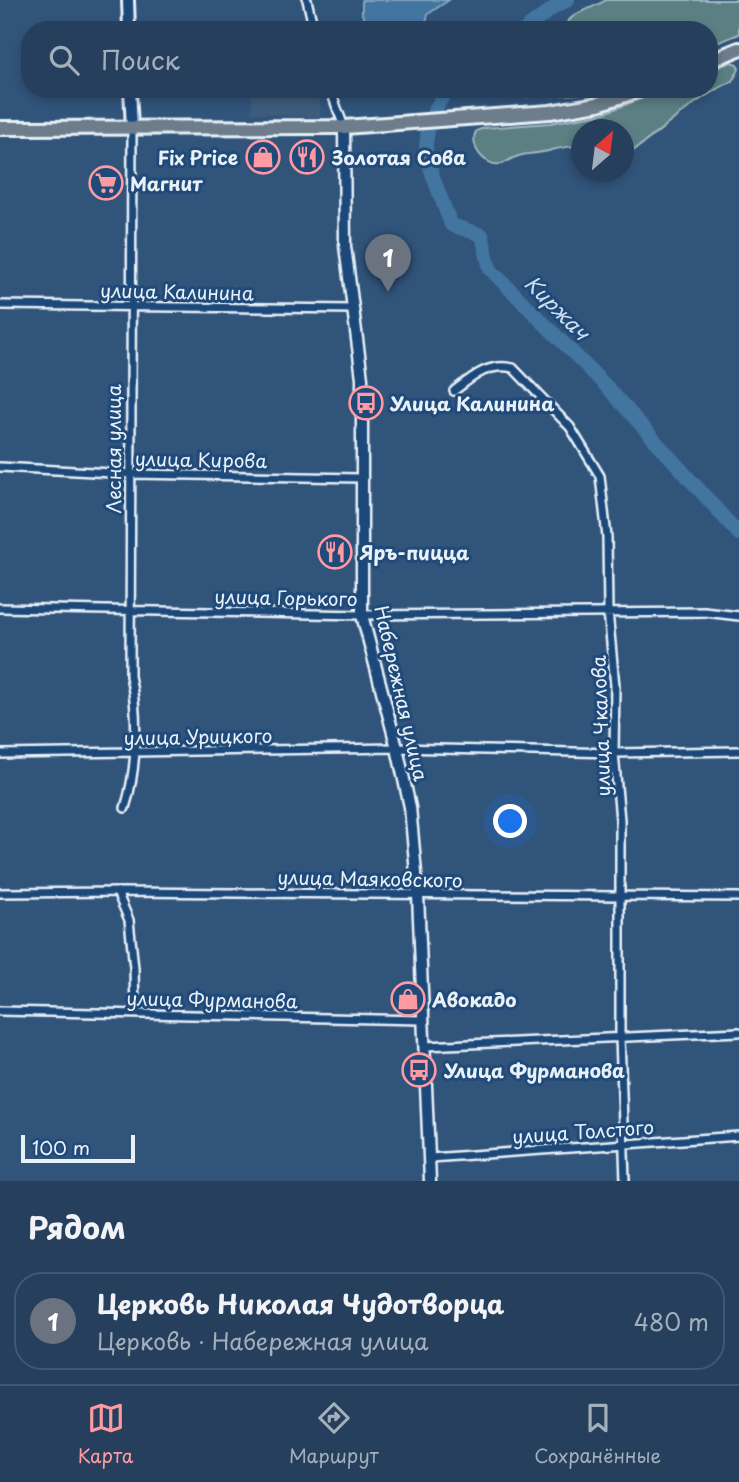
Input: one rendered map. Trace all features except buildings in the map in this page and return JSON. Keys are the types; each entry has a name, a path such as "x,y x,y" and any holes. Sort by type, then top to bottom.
{"main road":[{"path":"128,0 129,21"},
{"path":"718,57 739,49"},
{"name":"Лесная улица","path":"131,98 132,128"},
{"path":"0,128 344,127 562,110 616,98"}],"street":[{"path":"307,0 312,21"},
{"name":"Набережная улица","path":"333,98 344,127 345,246 362,378 362,615 410,807 418,895 429,1181"},
{"name":"Лесная улица","path":"125,808 131,788 135,696 130,676 132,128"},
{"name":"улица Калинина","path":"0,305 353,309"},
{"name":"улица Чкалова","path":"454,391 480,372 494,367 513,368 570,427 600,476 607,537 608,611 615,686 614,753 621,820 620,1037 625,1181"},
{"name":"улица Кирова","path":"0,467 131,474 360,478"},
{"name":"улица Горького","path":"0,608 362,615 705,612 739,616"},
{"name":"улица Урицкого","path":"0,754 397,748 614,753 739,751"},
{"path":"117,892 129,920 135,1013"},
{"name":"улица Маяковского","path":"0,893 739,897"},
{"name":"улица Фурманова","path":"0,1011 423,1020"},
{"path":"425,1046 739,1032"},
{"name":"улица Толстого","path":"429,1158 739,1136"}],"shaded area":[{"path":"362,0 449,0 428,14 426,21 365,21"},
{"path":"251,98 320,98 320,118 252,113"}],"green space":[{"path":"606,0 739,0 739,34 718,42 718,21 569,21 576,14"},
{"path":"731,62 737,64 739,69 733,81 718,88 718,67"},
{"path":"643,98 703,98 634,151 634,119 573,119 601,114"},
{"path":"571,119 571,147 522,155 495,164 480,155 475,143 476,131 484,128"}],"waterway":[{"name":"Киржач","path":"536,21 568,0"},
{"name":"Киржач","path":"443,98 432,117 426,150 451,225 482,235 490,269 607,387 739,534"}],"place":[{"name":"Fix Price","path":"263,157"},
{"name":"Золотая Сова","path":"307,157"},
{"name":"Магнит","path":"106,183"},
{"name":"Церковь Николая Чудотворца","path":"388,292"},
{"name":"Улица Калинина","path":"366,403"},
{"name":"Яръ-пицца","path":"335,552"},
{"name":"Авокадо","path":"408,999"},
{"name":"Улица Фурманова","path":"419,1070"}]}
